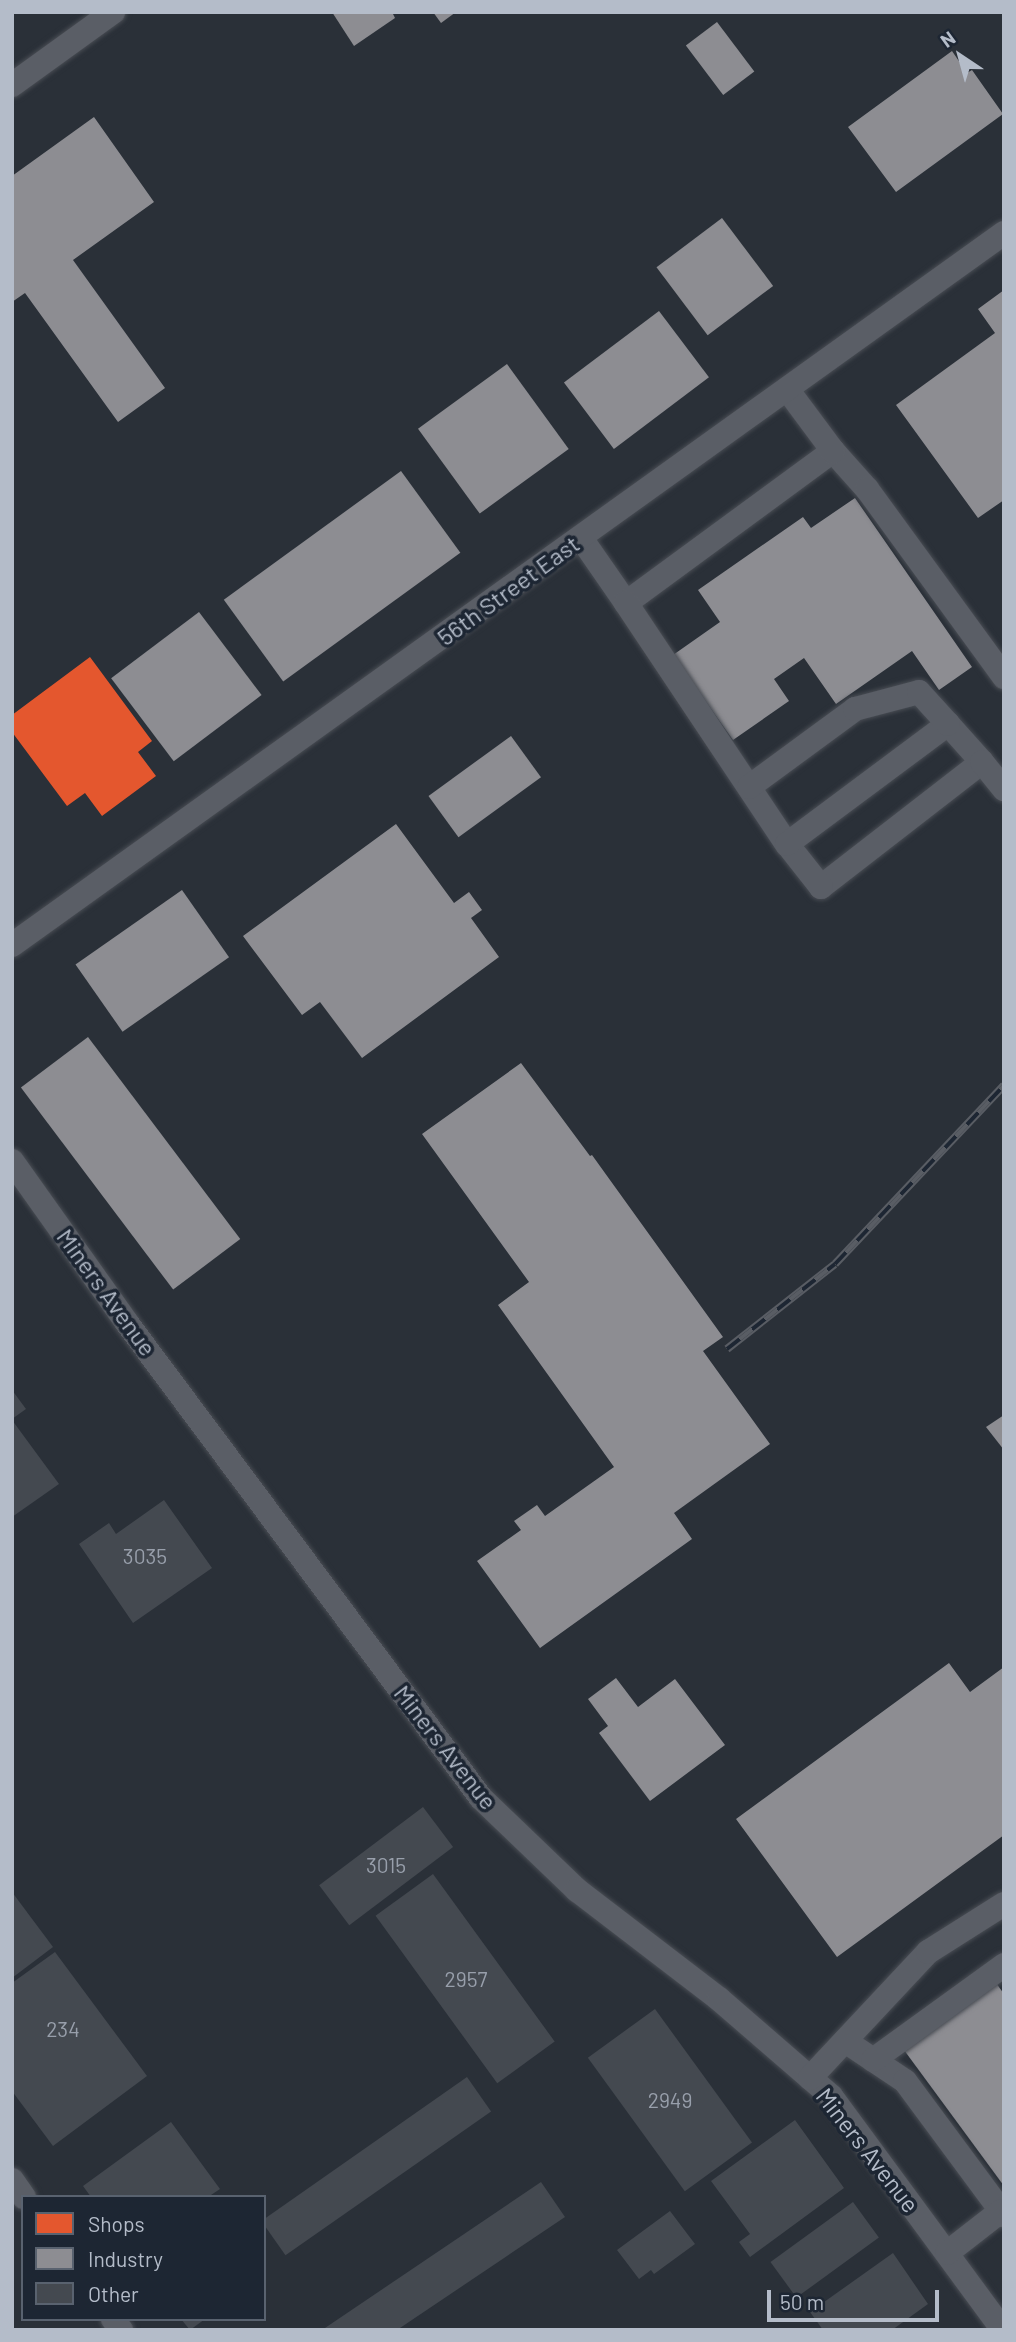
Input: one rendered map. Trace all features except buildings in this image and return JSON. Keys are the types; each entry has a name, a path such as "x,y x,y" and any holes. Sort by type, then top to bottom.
{"street":[{"path":"12,85 113,12"},
{"name":"56th Street East","path":"12,946 1004,233"},
{"path":"787,389 833,451 867,489 1004,677"},
{"path":"626,603 833,451"},
{"path":"580,538 787,844 821,887 982,762"},
{"path":"749,787 855,709 919,692 1004,789"},
{"path":"787,844 948,724"},
{"name":"Miners Avenue","path":"12,1161 127,1323 481,1798 577,1890 719,1999 831,2096 1003,2330"},
{"path":"810,2078 928,1952 1004,1904"},
{"path":"873,2060 1004,1965"},
{"path":"845,2041 905,2081 1002,2213 947,2253"},
{"path":"12,2180 23,2195"}],"railway":[{"path":"727,1349 835,1264 1004,1085"}]}
